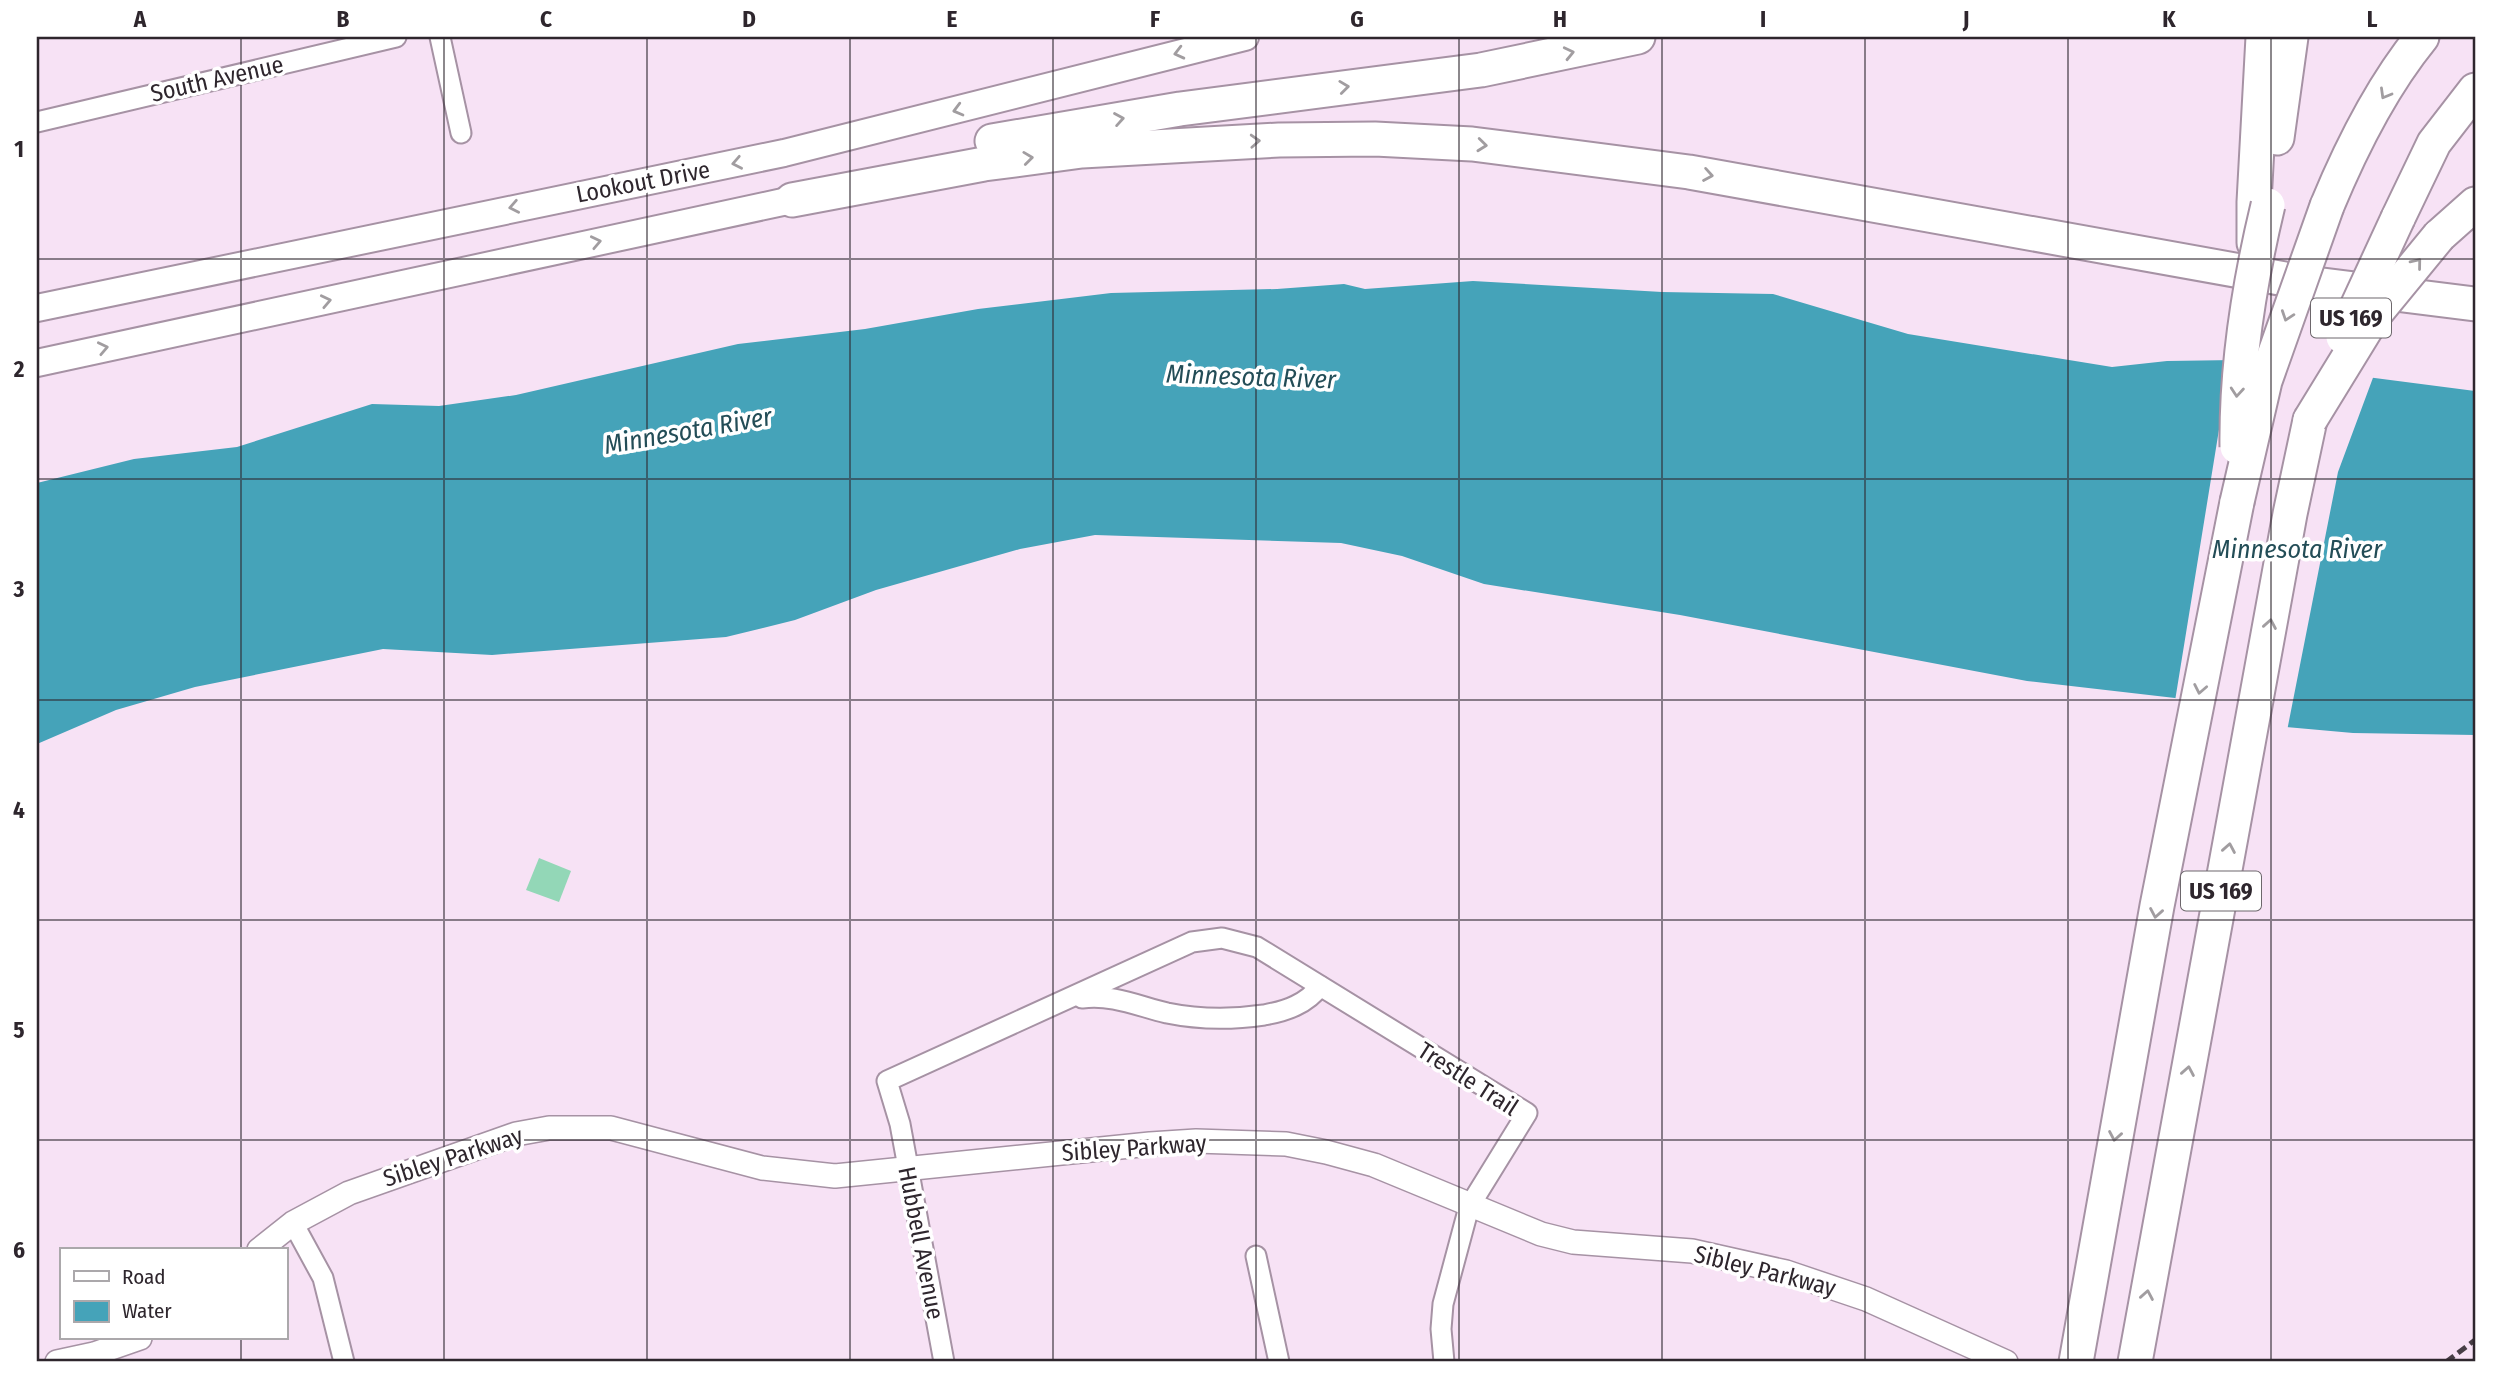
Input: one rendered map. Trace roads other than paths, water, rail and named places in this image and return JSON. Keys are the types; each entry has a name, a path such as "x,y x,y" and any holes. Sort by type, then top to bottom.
{"highway":[{"path":"792,200 972,145 1180,109 1481,70 1639,37"},
{"path":"2261,203 2263,37"},
{"path":"2237,502 2236,395 2261,203 2291,37"},
{"name":"US 169","path":"2076,1362 2157,906 2237,502 2265,381 2327,206 2344,166 2405,58 2422,37"},
{"name":"US 169","path":"2135,1362 2290,514 2310,420 2357,301 2434,143 2475,90"},
{"path":"792,200 984,164 1082,151 1279,140 1375,139 1472,144 1689,172 2307,283 2475,304"},
{"path":"2310,420 2375,314 2439,236 2475,204"},
{"path":"2061,1362 2093,1257"}],"main road":[{"name":"Lookout Drive","path":"37,308 784,153 1245,37"},
{"name":"Lookout Drive","path":"37,363 792,200"}],"street":[{"name":"South Avenue","path":"37,122 396,37"},
{"path":"440,37 461,134"},
{"name":"Trestle Trail","path":"887,1081 1192,942 1222,938 1257,947 1527,1113 1469,1207"},
{"name":"Trestle Trail","path":"1067,1000 1102,995 1169,1013 1224,1021 1275,1013 1310,1000 1320,986"},
{"name":"Hubbell Avenue","path":"887,1081 900,1124 906,1171 944,1362"},
{"name":"Sibley Parkway","path":"262,1248 293,1223 349,1192 516,1134 549,1128 611,1128 796,1174 835,1176 906,1171 1150,1144 1196,1141 1286,1144 1374,1165 1469,1207 1541,1234 1573,1242 1692,1251 1786,1272 1866,1299 1994,1360"},
{"path":"1437,1361 1443,1304 1469,1207"},
{"path":"293,1223 323,1278 344,1362"},
{"path":"1256,1256 1279,1362"},
{"path":"57,1362 94,1354 134,1340"}],"water":[{"name":"Minnesota River","path":"1473,281 1662,292 1773,294 1908,334 2112,367 2167,361 2235,360 2475,391 2475,735 2353,733 2263,725 2175,698 2027,681 1680,615 1484,584 1402,556 1341,543 1095,535 1020,549 876,590 795,620 726,637 492,655 383,649 195,687 116,710 37,744 37,483 134,459 237,447 372,404 439,406 516,395 738,344 865,329 978,309 1111,293 1277,289 1344,284 1365,289"}],"railway":[{"path":"2446,1362 2475,1340"}]}
